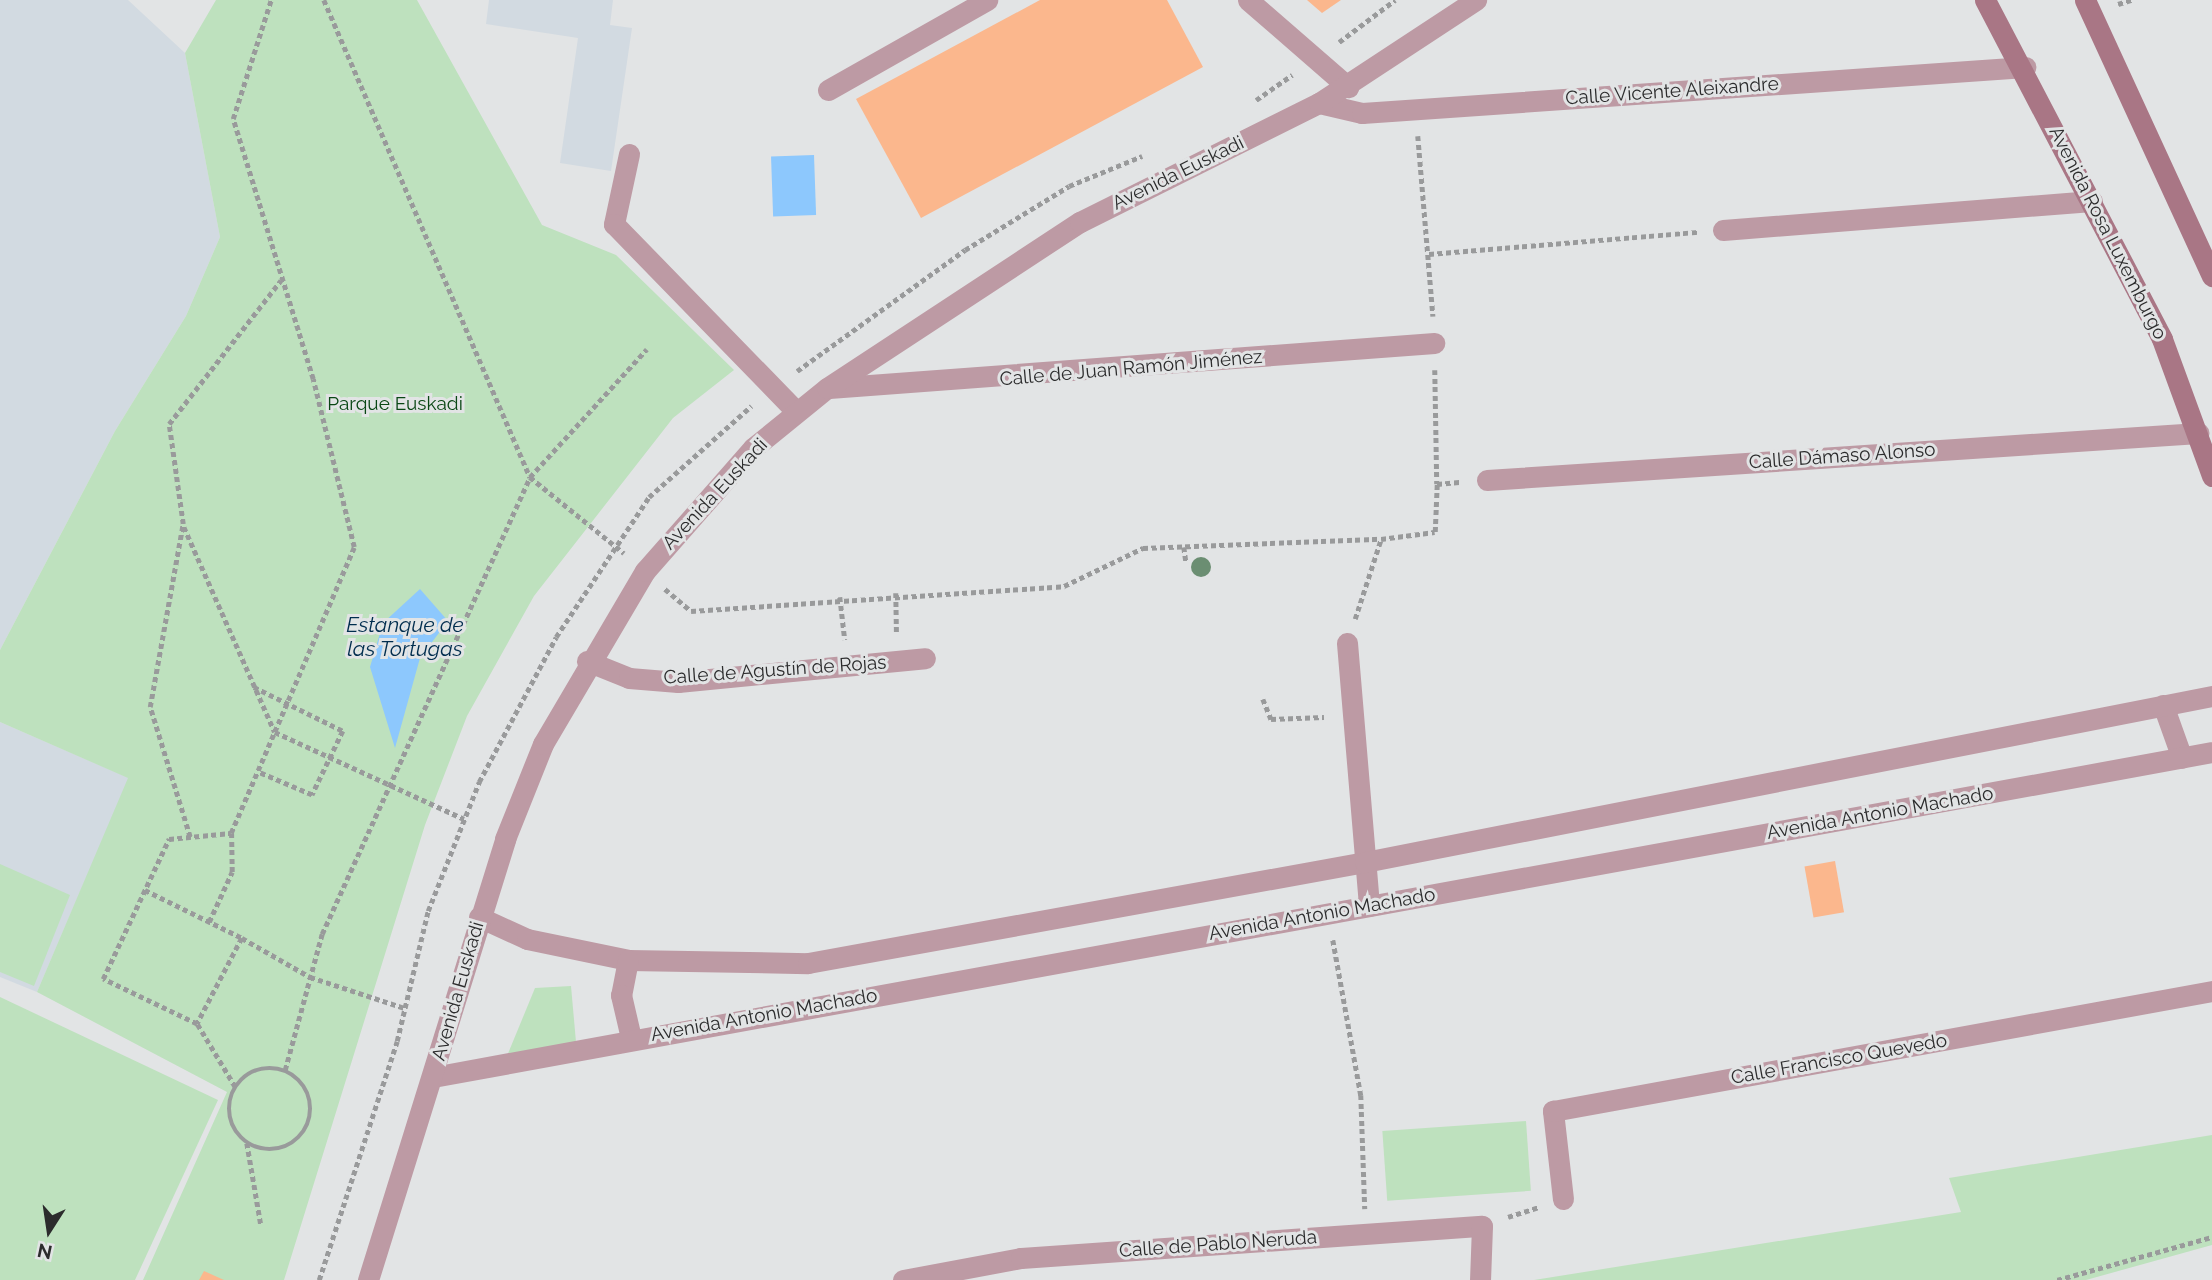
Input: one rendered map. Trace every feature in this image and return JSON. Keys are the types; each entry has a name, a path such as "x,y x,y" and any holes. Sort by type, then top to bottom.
{"main road":[{"name":"Avenida Rosa Luxemburgo","path":"1985,0 2025,67 2162,339 2212,475"},
{"path":"2085,0 2212,276"}],"street":[{"path":"828,90 987,0"},
{"path":"1248,0 1348,87"},
{"name":"Avenida Euskadi","path":"368,1280 433,1077 479,917 543,744 587,661 645,570 753,448 827,388 1080,222 1348,87 1476,0"},
{"name":"Calle Vicente Aleixandre","path":"1319,103 1362,113 2025,67"},
{"path":"629,154 614,224 797,412"},
{"path":"1723,230 2092,201"},
{"name":"Calle de Juan Ramón Jiménez","path":"827,388 1434,343"},
{"name":"Calle Dámaso Alonso","path":"1487,480 2198,433"},
{"path":"1347,643 1369,906"},
{"name":"Calle de Agustín de Rojas","path":"587,661 629,678 678,682 925,658"},
{"path":"479,917 527,939 628,960 808,963 1365,862 2212,696"},
{"path":"2163,705 2182,758"},
{"name":"Avenida Antonio Machado","path":"433,1077 631,1038 2212,752"},
{"path":"628,960 621,995 631,1038"},
{"name":"Calle Francisco Quevedo","path":"1563,1199 1553,1111 2212,991"},
{"path":"1480,1280 1482,1226"},
{"name":"Calle de Pablo Neruda","path":"903,1280 1021,1258 1482,1226"}],"path":[{"path":"209,922 232,872 232,833 354,547 282,279 233,119 271,0"},
{"path":"324,0 530,477 691,611 896,593 1065,586 1143,548 1381,539 1435,532 1437,484 1434,343 1429,254 1415,109"},
{"path":"1243,109 1395,0"},
{"path":"318,1280 405,1007 428,911 464,819 556,637 649,497 774,388 965,250 1069,186 1145,155"},
{"path":"1429,254 1723,230"},
{"path":"282,279 169,424 183,524 275,732 464,819"},
{"path":"285,1070 322,934 530,477 646,349"},
{"path":"1437,484 1487,480"},
{"path":"183,524 150,708 190,837"},
{"path":"1347,643 1381,539"},
{"path":"1184,547 1186,562"},
{"path":"896,593 897,661"},
{"path":"839,597 848,665"},
{"path":"254,687 344,732 312,795 257,772"},
{"path":"1262,699 1270,719 1353,716"},
{"path":"232,833 169,839 103,979 197,1024 235,1087 231,1123 247,1143 261,1225"},
{"path":"145,890 242,938 310,977 405,1007"},
{"path":"1328,913 1361,1095 1366,1234"},
{"path":"197,1024 242,938"},
{"path":"235,1087 257,1070 285,1070"},
{"path":"247,1143 287,1147 307,1129 311,1101 285,1070"},
{"path":"1482,1226 1563,1199"},
{"path":"2057,1280 2212,1237"}],"shaded area":[{"path":"0,0 128,0 185,53 220,237 186,316 115,431 0,650"},
{"path":"489,0 613,0 610,25 632,28 611,171 560,163 578,38 486,24"},
{"path":"0,722 129,778 37,992 0,977"}],"green space":[{"name":"Parque Euskadi","path":"216,0 417,0 542,225 616,255 734,370 673,418 534,596 467,716 425,825 284,1280 143,1280 227,1092 37,992 128,778 0,722 0,650 115,431 186,316 220,237 185,53"},
{"path":"0,864 70,895 34,986 0,972"},
{"path":"571,986 576,1042 507,1056 535,988"},
{"path":"0,997 218,1100 135,1280 0,1280"},
{"path":"1526,1121 1531,1191 1387,1201 1382,1131"},
{"path":"2212,1135 2212,1245 2086,1280 1534,1280 1961,1212 1949,1178"}],"water":[{"path":"814,155 816,215 773,216 771,157"},
{"name":"Estanque de las Tortugas","path":"420,589 448,621 420,658 395,748 370,667 383,623"}],"building":[{"path":"1040,0 1167,0 1203,67 921,218 856,99"},
{"path":"1307,0 1341,0 1322,13"},
{"path":"1835,861 1844,912 1814,918 1804,866"},
{"path":"204,1271 224,1280 199,1280"}]}
